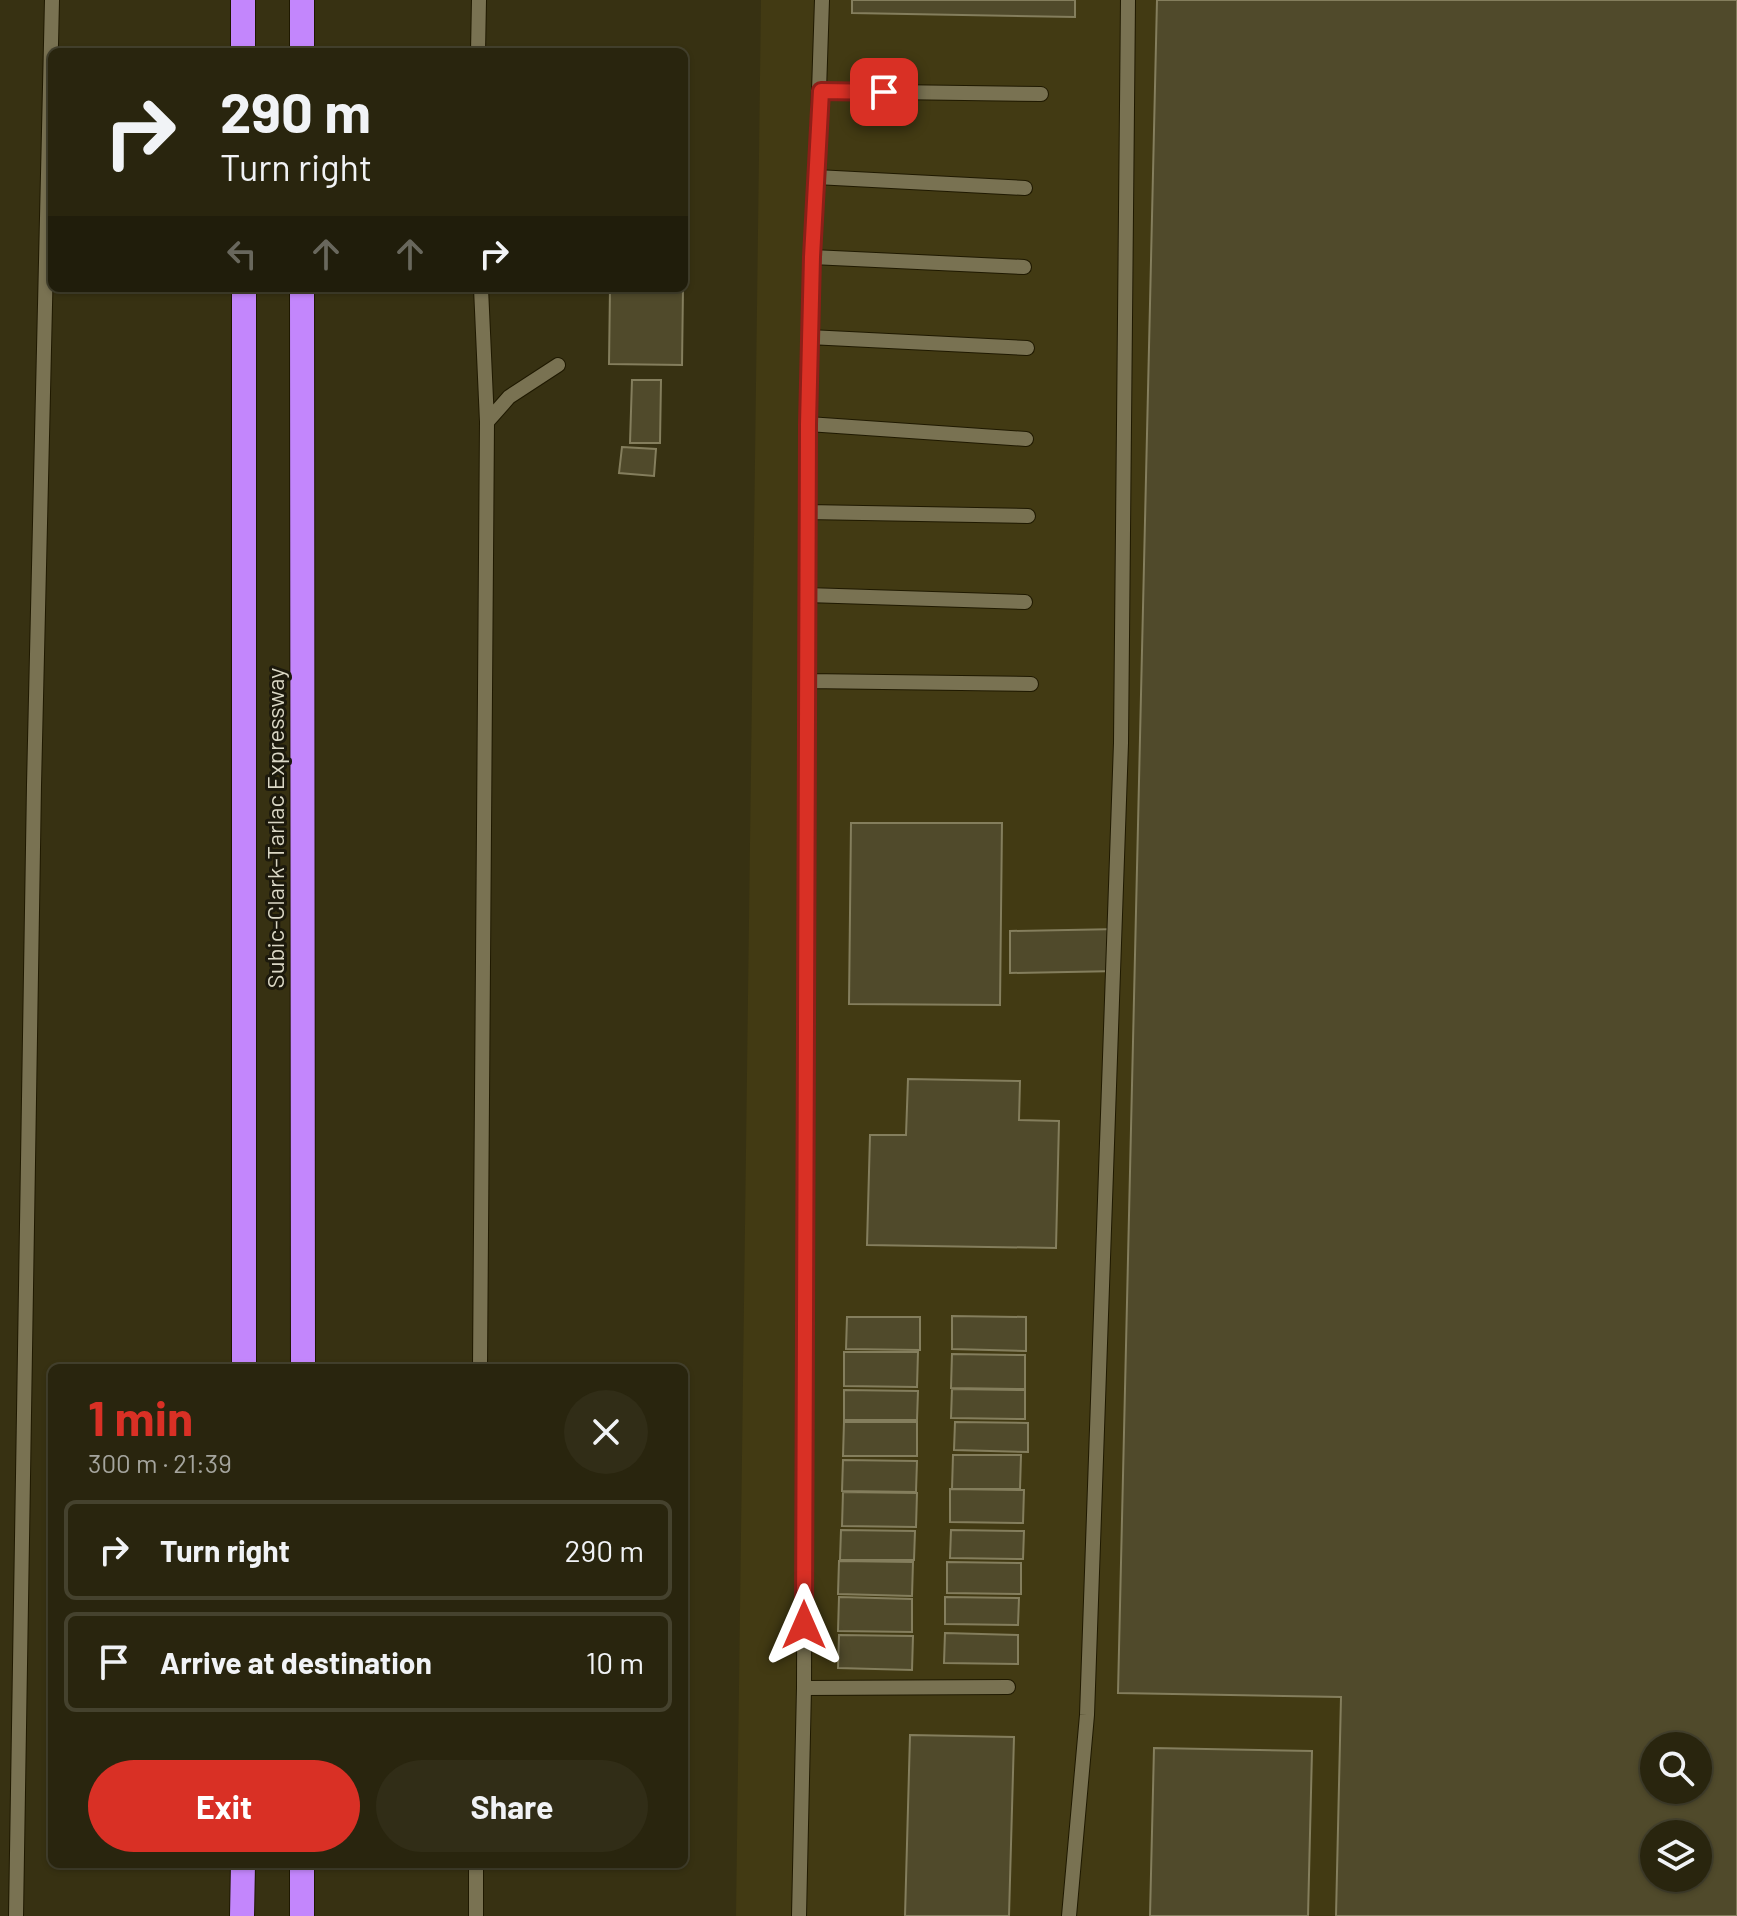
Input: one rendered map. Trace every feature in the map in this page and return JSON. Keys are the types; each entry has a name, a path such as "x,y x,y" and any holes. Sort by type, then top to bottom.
{"highway":[{"path":"243,0 243,48"},
{"path":"302,0 302,48"},
{"name":"Subic-Clark-Tarlac Expressway","path":"244,292 244,1364"},
{"name":"Subic-Clark-Tarlac Expressway","path":"302,292 303,1364"},
{"path":"242,1916 243,1868"},
{"path":"302,1868 302,1916"}],"lane":[{"path":"51,48 52,0"},
{"path":"478,48 479,0"},
{"path":"799,1916 804,1688 809,337 821,91 822,0"},
{"path":"1069,1916 1087,1715 1121,743 1128,0"},
{"path":"821,91 1041,94"},
{"path":"816,177 1025,188"},
{"path":"16,1916 48,181"},
{"path":"812,257 1024,267"},
{"path":"480,1364 487,422 481,292"},
{"path":"809,337 1027,348"},
{"path":"487,422 509,397 558,365"},
{"path":"808,424 1026,439"},
{"path":"807,512 1028,516"},
{"path":"807,595 1025,602"},
{"path":"807,681 1031,684"},
{"path":"804,1688 1008,1687"},
{"path":"476,1868 476,1916"}],"shaded area":[{"path":"761,0 1737,0 1737,1916 736,1916"}],"building":[{"path":"852,0 1075,0 1075,17 852,13"},
{"path":"1157,0 1737,0 1737,1916 1336,1916 1341,1697 1118,1693"},
{"path":"610,292 683,292 682,365 609,364"},
{"path":"632,380 661,380 660,443 630,443"},
{"path":"622,447 656,449 654,476 619,473"},
{"path":"851,823 1002,823 1000,1005 849,1004"},
{"path":"1119,929 1119,971 1010,973 1010,931"},
{"path":"908,1079 1020,1081 1019,1120 1059,1121 1056,1248 867,1245 870,1135 906,1135"},
{"path":"952,1316 1026,1317 1026,1351 952,1349"},
{"path":"847,1317 920,1317 920,1350 846,1349"},
{"path":"844,1352 918,1352 917,1387 844,1386"},
{"path":"952,1354 1025,1355 1025,1389 951,1388"},
{"path":"952,1389 1025,1390 1025,1419 951,1418"},
{"path":"844,1390 918,1391 917,1420 844,1420"},
{"path":"844,1422 917,1422 917,1456 843,1456"},
{"path":"955,1422 1028,1423 1028,1452 954,1450"},
{"path":"953,1455 1021,1455 1020,1489 952,1489"},
{"path":"843,1460 917,1461 916,1492 842,1491"},
{"path":"950,1489 1024,1490 1023,1523 950,1522"},
{"path":"843,1492 917,1493 916,1527 842,1526"},
{"path":"841,1530 915,1531 914,1560 840,1560"},
{"path":"951,1530 1024,1531 1023,1559 950,1558"},
{"path":"839,1561 913,1562 912,1596 838,1594"},
{"path":"947,1562 1021,1563 1021,1594 947,1593"},
{"path":"839,1597 912,1599 912,1632 838,1631"},
{"path":"945,1597 1019,1598 1018,1625 945,1624"},
{"path":"945,1633 1018,1635 1018,1664 944,1663"},
{"path":"839,1635 913,1636 912,1670 838,1668"},
{"path":"910,1735 1014,1737 1009,1916 905,1916"},
{"path":"1154,1748 1312,1751 1308,1916 1150,1916"}],"route":[{"path":"804,1625 808,424 813,231 821,91 884,92"}]}
